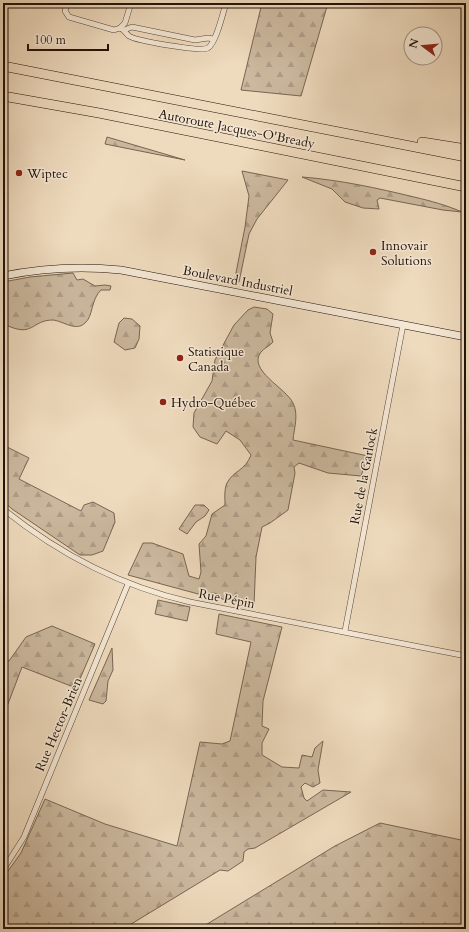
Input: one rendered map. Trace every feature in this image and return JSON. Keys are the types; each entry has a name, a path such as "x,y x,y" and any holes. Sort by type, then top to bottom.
{"highway":[{"name":"Autoroute Jacques-O'Bready","path":"3,66 466,157"},
{"name":"Autoroute Jacques-O'Bready","path":"3,96 99,113 466,187"},
{"path":"339,131 466,149"},
{"path":"419,178 466,192"}],"street":[{"path":"67,3 65,11 69,17 114,30 132,27 195,40 208,38 213,39"},
{"path":"122,29 131,3"},
{"path":"122,29 129,36 195,50 208,48 212,44 218,31 226,3"},
{"name":"Boulevard Industriel","path":"3,276 65,268 121,270 466,337"},
{"name":"Rue de la Garlock","path":"345,632 403,325"},
{"name":"Rue Pépin","path":"3,509 58,549 128,584 154,593 190,602 466,656"},
{"name":"Rue Hector-Brien","path":"3,870 24,837 128,584"}],"green space":[{"path":"262,3 328,3 301,96 241,90"},
{"path":"107,137 185,160 105,144"},
{"path":"242,171 288,180 257,219 249,234 239,282 236,282 235,278 245,227 249,196"},
{"path":"302,177 344,182 386,190 450,207 462,212 443,210 380,198 377,200 379,209 363,208 345,202 332,189"},
{"path":"73,273 77,280 83,279 95,286 111,286 110,290 101,290 95,298 88,320 85,323 74,326 53,320 22,330 6,325 3,330 3,282 30,277"},
{"path":"254,307 267,309 273,314 270,333 273,342 261,352 258,359 259,365 263,372 289,397 293,403 296,412 296,422 293,440 368,456 361,476 328,473 299,463 294,467 295,473 288,510 262,527 256,557 254,605 222,599 218,594 209,593 202,595 128,575 143,543 152,543 183,554 189,576 199,579 201,572 199,544 206,536 212,514 225,505 225,491 227,483 233,475 246,464 251,455 240,440 226,431 217,444 200,437 193,427 194,413 212,381 215,360 234,325 248,310"},
{"path":"124,318 132,319 140,326 139,339 135,348 125,350 114,342 119,323"},
{"path":"3,445 29,458 19,479 81,511 84,505 93,502 114,513 115,522 103,551 92,555 80,555 12,509 3,501"},
{"path":"195,505 204,505 209,510 205,516 196,522 187,534 179,529"},
{"path":"158,600 190,607 187,621 155,614"},
{"path":"219,614 282,627 263,701 262,726 269,729 262,743 262,755 282,767 299,768 302,755 312,757 315,748 323,741 318,770 320,783 313,787 305,783 301,787 304,798 307,801 323,790 351,792 255,848 248,849 244,852 243,861 228,871 220,870 123,929 3,929 3,878 21,853 45,799 105,824 177,846 200,742 222,744 230,741 251,642 216,634"},
{"path":"52,626 95,644 76,688 22,667 3,717 3,659 9,661 26,637"},
{"path":"112,648 113,670 108,681 106,701 103,704 89,700"},
{"path":"380,823 466,841 466,929 199,929 335,846"}],"place":[{"name":"Wiptec","path":"19,173"},
{"name":"Innovair Solutions","path":"373,252"},
{"name":"Statistique Canada","path":"180,358"},
{"name":"Hydro-Québec","path":"163,402"}]}
